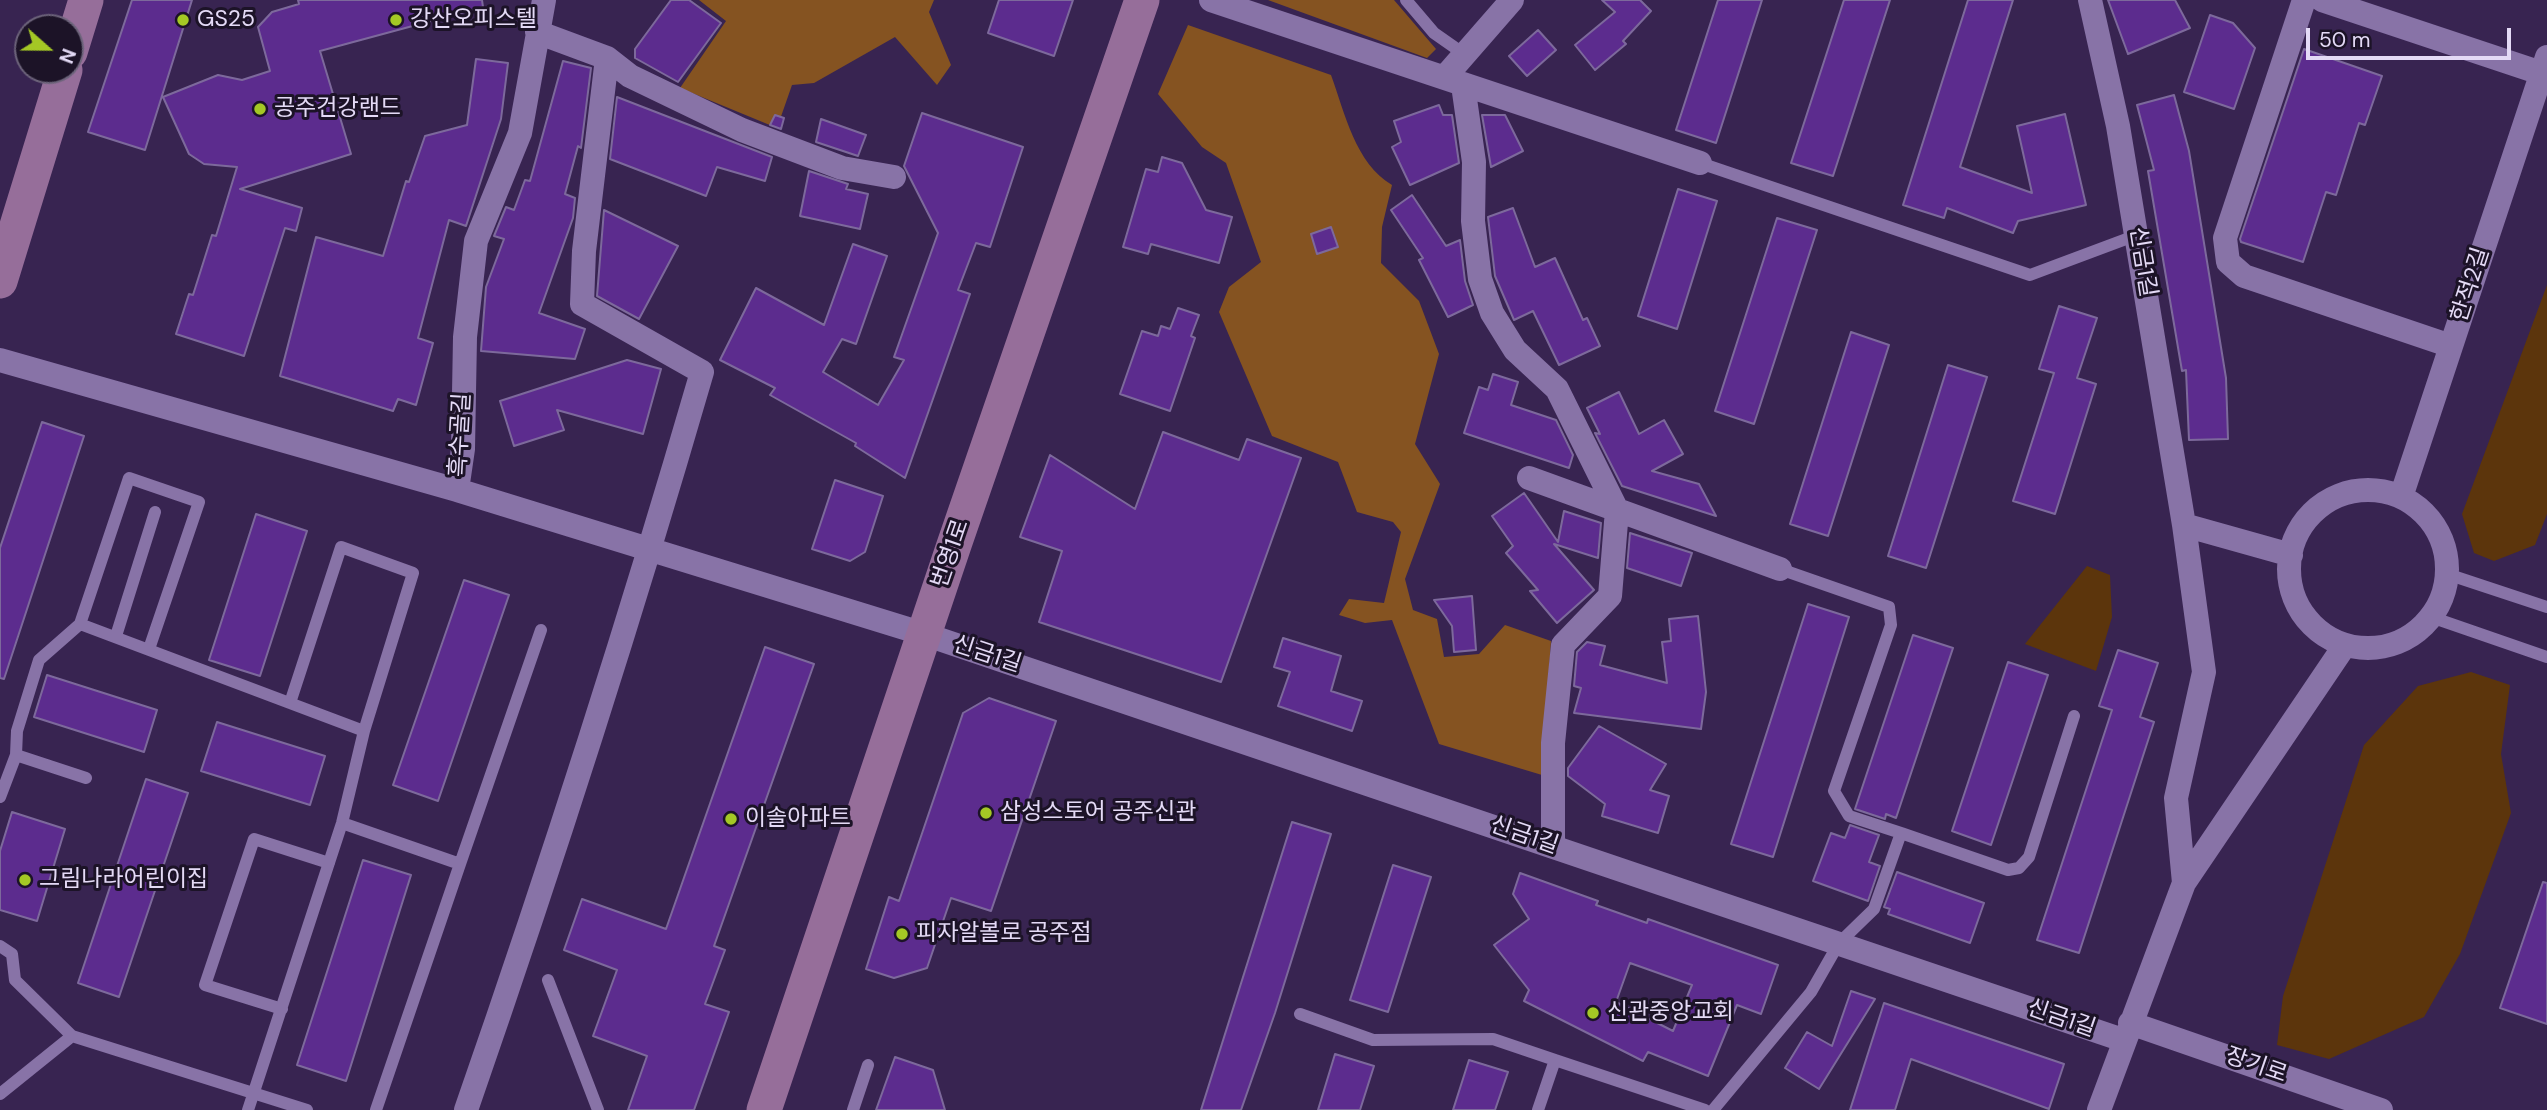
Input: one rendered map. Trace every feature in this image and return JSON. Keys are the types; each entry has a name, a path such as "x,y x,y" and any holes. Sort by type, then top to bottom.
{"main road":[{"name":"번영1로","path":"764,1110 1142,0"},
{"path":"0,281 61,84"}],"street":[{"name":"흑수골길","path":"0,360 457,490 463,449 465,337 476,242 520,133 544,0"},
{"path":"1211,0 1700,163"},
{"path":"1512,0 1464,54 1454,81 1474,162 1473,221 1480,279 1492,313 1515,350 1557,390 1617,510 1610,596 1563,645 1553,743 1553,846"},
{"name":"신금1길","path":"2090,0 2118,126 2137,235 2184,525 2204,672 2176,799 2184,883 2099,1110"},
{"path":"2304,0 2225,238 2228,262 2244,276 2451,345"},
{"name":"한적2길","path":"2322,0 2545,68 2401,497"},
{"path":"537,32 607,58 630,76 742,130 842,168 894,177"},
{"path":"466,1110 538,905 650,551 702,372 582,304 584,251 607,58"},
{"path":"1529,478 1780,569"},
{"name":"신금1길","path":"457,490 924,634 1839,943 2127,1032"},
{"path":"2376,490 2401,497 2421,510 2436,528 2445,550 2447,573 2442,597 2431,617 2413,634 2392,645 2368,648 2345,645 2322,634 2303,615 2292,592 2291,555 2294,541 2307,519 2327,501 2350,492 2376,490"},
{"path":"2184,525 2291,555"},
{"path":"2184,883 2345,645"},
{"name":"장기로","path":"2127,1032 2381,1110"}],"lane":[{"path":"1406,0 1434,33 1464,54"},
{"path":"1700,163 2030,275 2137,235"},
{"path":"0,797 16,755 17,731 39,660 80,624 129,478 199,502 149,649"},
{"path":"116,636 155,512"},
{"path":"248,1110 342,823 364,731 413,573 341,547 290,703"},
{"path":"1780,569 1888,607 1891,625 1834,791 1849,816 2008,870 2019,867 2029,857 2074,716"},
{"path":"2447,573 2547,607"},
{"path":"2431,617 2547,657"},
{"path":"80,624 364,731"},
{"path":"376,1110 541,630"},
{"path":"16,755 86,778"},
{"path":"342,823 460,864"},
{"path":"1713,1110 1811,992 1839,943 1874,909 1901,833"},
{"path":"282,1009 205,985 254,839 328,863"},
{"path":"0,946 12,954 15,980 72,1036 307,1110"},
{"path":"548,980 598,1110"},
{"path":"1300,1014 1373,1040 1493,1039 1705,1110"},
{"path":"0,1094 72,1036"},
{"path":"1538,1110 1555,1060"},
{"path":"853,1110 868,1065"}],"shaded area":[{"path":"699,0 934,0 929,12 951,65 937,85 895,37 814,83 792,85 777,128 680,88 726,21"},
{"path":"1268,0 1394,0 1436,49 1427,58"},
{"path":"1188,25 1331,75 1360,151 1379,176 1392,185 1382,227 1381,263 1419,301 1439,354 1415,444 1440,484 1405,579 1413,610 1437,619 1444,657 1479,654 1505,625 1551,641 1542,775 1439,744 1392,620 1365,623 1339,615 1349,599 1384,603 1401,532 1393,522 1357,512 1338,462 1272,436 1219,312 1229,287 1261,262 1226,163 1202,147 1158,94"},
{"path":"2547,285 2547,514 2535,545 2494,561 2474,553 2462,514"},
{"path":"2087,566 2110,575 2112,617 2096,671 2025,644"},
{"path":"2471,672 2510,685 2501,754 2511,813 2460,954 2424,1017 2329,1059 2277,1045 2283,996 2364,745 2418,686"}],"building":[{"path":"132,0 192,0 145,150 88,132"},
{"path":"298,0 482,0 483,7 320,51 351,154 240,189 302,208 296,231 285,228 244,356 176,334 189,294 193,295 212,235 216,236 237,167 204,164 189,154 163,97 218,75 242,80 270,71 258,27 272,12 299,4"},
{"path":"671,0 689,0 721,23 678,82 635,58 635,49"},
{"path":"999,0 1073,0 1054,56 988,33"},
{"path":"1602,0 1640,0 1651,11 1623,41 1626,44 1595,70 1575,45 1615,12"},
{"path":"1718,0 1762,0 1716,143 1676,130"},
{"path":"1844,0 1890,0 1833,176 1791,163"},
{"path":"1968,0 2013,0 1960,167 2032,193 2017,126 2065,114 2086,205 2018,221 2013,233 1947,208 1944,218 1903,205"},
{"path":"2108,0 2175,0 2190,28 2128,54"},
{"path":"2210,15 2233,23 2255,48 2234,109 2184,92"},
{"path":"1538,30 1556,50 1527,76 1509,56"},
{"path":"2304,49 2382,76 2365,125 2359,123 2336,195 2326,192 2303,262 2241,242 2240,239"},
{"path":"476,59 508,63 501,119 466,226 449,220 418,338 433,343 416,405 398,399 393,411 280,376 316,237 383,256 406,181 409,182 425,136 467,125"},
{"path":"563,61 591,68 581,148 578,146 565,194 575,198 573,218 539,313 585,329 575,359 481,351 486,287 504,239 494,236 506,207 514,210 525,180 530,181"},
{"path":"2174,95 2189,151 2226,378 2228,439 2189,440 2186,370 2182,371 2148,171 2154,170 2137,105"},
{"path":"617,97 772,157 765,181 717,167 706,196 610,159"},
{"path":"1439,105 1443,115 1452,115 1459,163 1410,185 1392,147 1401,142 1394,121"},
{"path":"922,113 1023,147 990,247 976,243 958,290 970,294 905,478 855,446 856,443 770,395 775,388 720,360 756,288 824,325 853,244 887,256 856,344 842,339 823,372 878,405 904,360 894,357 938,233 904,166"},
{"path":"775,115 784,118 781,129 770,125"},
{"path":"1482,115 1505,115 1523,151 1491,167"},
{"path":"821,119 866,135 858,156 816,142"},
{"path":"1162,157 1182,163 1206,210 1232,217 1219,263 1151,244 1148,254 1123,247 1146,169 1158,172"},
{"path":"809,171 848,184 846,189 868,194 860,229 800,216"},
{"path":"1678,189 1717,201 1677,329 1638,316"},
{"path":"1412,195 1446,246 1460,240 1465,281 1473,305 1448,317 1419,260 1423,258 1391,210"},
{"path":"1513,208 1535,267 1555,258 1583,320 1587,318 1600,346 1559,365 1533,311 1514,320 1495,276 1488,217"},
{"path":"604,210 678,246 639,319 597,296"},
{"path":"1777,218 1817,230 1754,424 1715,411"},
{"path":"1331,227 1338,247 1317,254 1311,234"},
{"path":"2059,306 2097,318 2077,378 2096,384 2055,514 2013,501 2054,373 2039,369"},
{"path":"1178,308 1199,315 1191,336 1195,338 1170,411 1120,394 1142,331 1158,336 1161,326 1170,329"},
{"path":"1851,332 1889,345 1828,536 1790,524"},
{"path":"627,360 661,369 643,434 557,410 564,430 514,446 500,401"},
{"path":"1948,365 1987,377 1926,568 1888,556"},
{"path":"1493,374 1518,382 1511,405 1556,420 1573,455 1569,468 1464,433 1479,387 1488,390"},
{"path":"1619,392 1639,434 1664,420 1683,454 1652,471 1699,484 1716,516 1622,486 1595,433 1600,434 1587,408"},
{"path":"42,422 84,436 4,679 0,678 0,548"},
{"path":"1163,432 1239,460 1247,439 1301,458 1221,682 1039,622 1062,551 1020,537 1050,455 1135,509"},
{"path":"835,480 883,496 865,552 850,561 812,549"},
{"path":"1524,493 1558,542 1564,511 1601,523 1598,558 1554,544 1594,590 1557,623 1530,591 1538,590 1506,553 1513,546 1492,516"},
{"path":"256,514 307,531 260,676 209,660"},
{"path":"1630,533 1692,553 1681,586 1627,568"},
{"path":"464,580 509,595 438,801 393,785"},
{"path":"1472,596 1476,650 1454,652 1452,626 1434,600"},
{"path":"1808,604 1849,617 1773,857 1731,844"},
{"path":"1698,616 1706,692 1701,729 1574,713 1581,688 1574,686 1577,652 1587,642 1605,646 1600,665 1667,683 1662,642 1671,641 1669,619"},
{"path":"1913,635 1953,648 1896,818 1886,814 1885,819 1855,809"},
{"path":"1283,638 1341,656 1331,691 1362,701 1352,731 1278,706 1290,672 1274,667"},
{"path":"765,647 814,664 714,946 725,950 705,1004 729,1012 694,1110 628,1110 647,1056 593,1036 617,970 564,950 582,899 666,929"},
{"path":"2118,650 2158,663 2140,717 2154,722 2079,953 2037,940 2112,710 2099,706"},
{"path":"2008,662 2048,675 1991,845 1952,831"},
{"path":"47,675 157,710 144,752 34,717"},
{"path":"989,698 1056,721 991,911 951,898 927,968 894,978 866,969 889,897 899,901 963,713"},
{"path":"217,722 325,756 310,805 201,771"},
{"path":"1599,726 1666,764 1650,790 1669,796 1658,833 1602,816 1605,804 1568,776 1568,768"},
{"path":"146,779 188,793 119,997 78,983"},
{"name":"그림나라어린이집","path":"12,812 65,829 37,921 0,910 0,851"},
{"path":"1292,822 1331,834 1275,1013 1241,1110 1201,1110"},
{"path":"1850,825 1879,835 1869,862 1880,866 1868,901 1813,881 1831,833 1845,838"},
{"path":"363,860 411,875 346,1081 297,1065"},
{"path":"1393,865 1431,877 1388,1012 1350,1000"},
{"path":"1897,872 1984,903 1970,943 1888,914 1890,909 1884,907"},
{"path":"1520,873 1598,901 1596,905 1647,923 1648,919 1778,965 1761,1014 1737,1005 1708,1076 1648,1052 1643,1061 1524,1001 1529,990 1494,945 1529,919 1513,894","holes":["1630,963 1692,985 1673,1031 1616,1002"]},
{"path":"2543,882 2547,883 2547,1024 2500,1008"},
{"path":"1851,991 1875,999 1819,1089 1785,1068 1807,1032 1832,1046"},
{"path":"1884,1003 2064,1064 2049,1109 1911,1059 1895,1110 1850,1110"},
{"path":"1335,1054 1374,1066 1360,1110 1318,1110"},
{"path":"895,1057 933,1070 945,1110 876,1110"},
{"path":"1469,1060 1508,1072 1495,1110 1453,1110"}],"place":[{"name":"GS25","path":"183,20"},
{"name":"강산오피스텔","path":"396,20"},
{"name":"공주건강랜드","path":"260,109"},
{"name":"삼성스토어 공주신관","path":"986,813"},
{"name":"이솔아파트","path":"731,819"},
{"name":"그림나라어린이집","path":"25,880"},
{"name":"피자알볼로 공주점","path":"902,934"},
{"name":"신관중앙교회","path":"1593,1013"}]}
